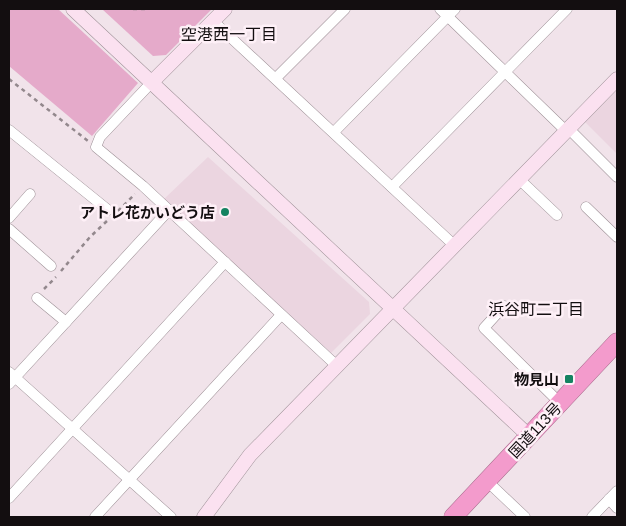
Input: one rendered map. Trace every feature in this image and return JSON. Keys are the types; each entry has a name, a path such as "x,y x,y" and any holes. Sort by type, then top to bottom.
{"highway":[{"name":"国道113号","path":"453,517 617,342"}],"street":[{"path":"73,9 529,436"},
{"path":"225,9 152,82 100,138 96,147 143,186 337,366"},
{"path":"276,78 345,9"},
{"path":"392,187 567,9"},
{"path":"334,132 447,11 505,72 617,177"},
{"path":"213,20 455,246"},
{"path":"204,517 250,454 617,79"},
{"path":"9,130 108,210"},
{"path":"520,178 557,215"},
{"path":"9,218 30,194"},
{"path":"586,207 617,237"},
{"path":"169,210 66,322 11,378 73,428 171,517"},
{"path":"9,229 51,266"},
{"path":"9,498 225,262"},
{"path":"37,298 66,322"},
{"path":"504,306 484,328 560,403"},
{"path":"95,517 281,315"},
{"path":"487,481 525,517"},
{"path":"592,517 617,491"},
{"path":"609,499 617,508"}],"path":[{"path":"133,9 148,9"},
{"path":"9,79 96,147"},
{"path":"37,298 90,237 143,186"}],"shaded area":[{"path":"9,9 58,9 138,83 92,136 9,66"},
{"path":"102,9 212,9 166,55 153,56"},
{"path":"617,90 617,154 585,122"},
{"path":"208,157 369,302 370,314 331,353 164,199"}],"place":[{"name":"アトレ花かいどう店","path":"225,212"},
{"name":"物見山","path":"569,379"}],"district":[{"name":"空港西一丁目","path":"229,34"},
{"name":"浜谷町二丁目","path":"536,309"}]}
